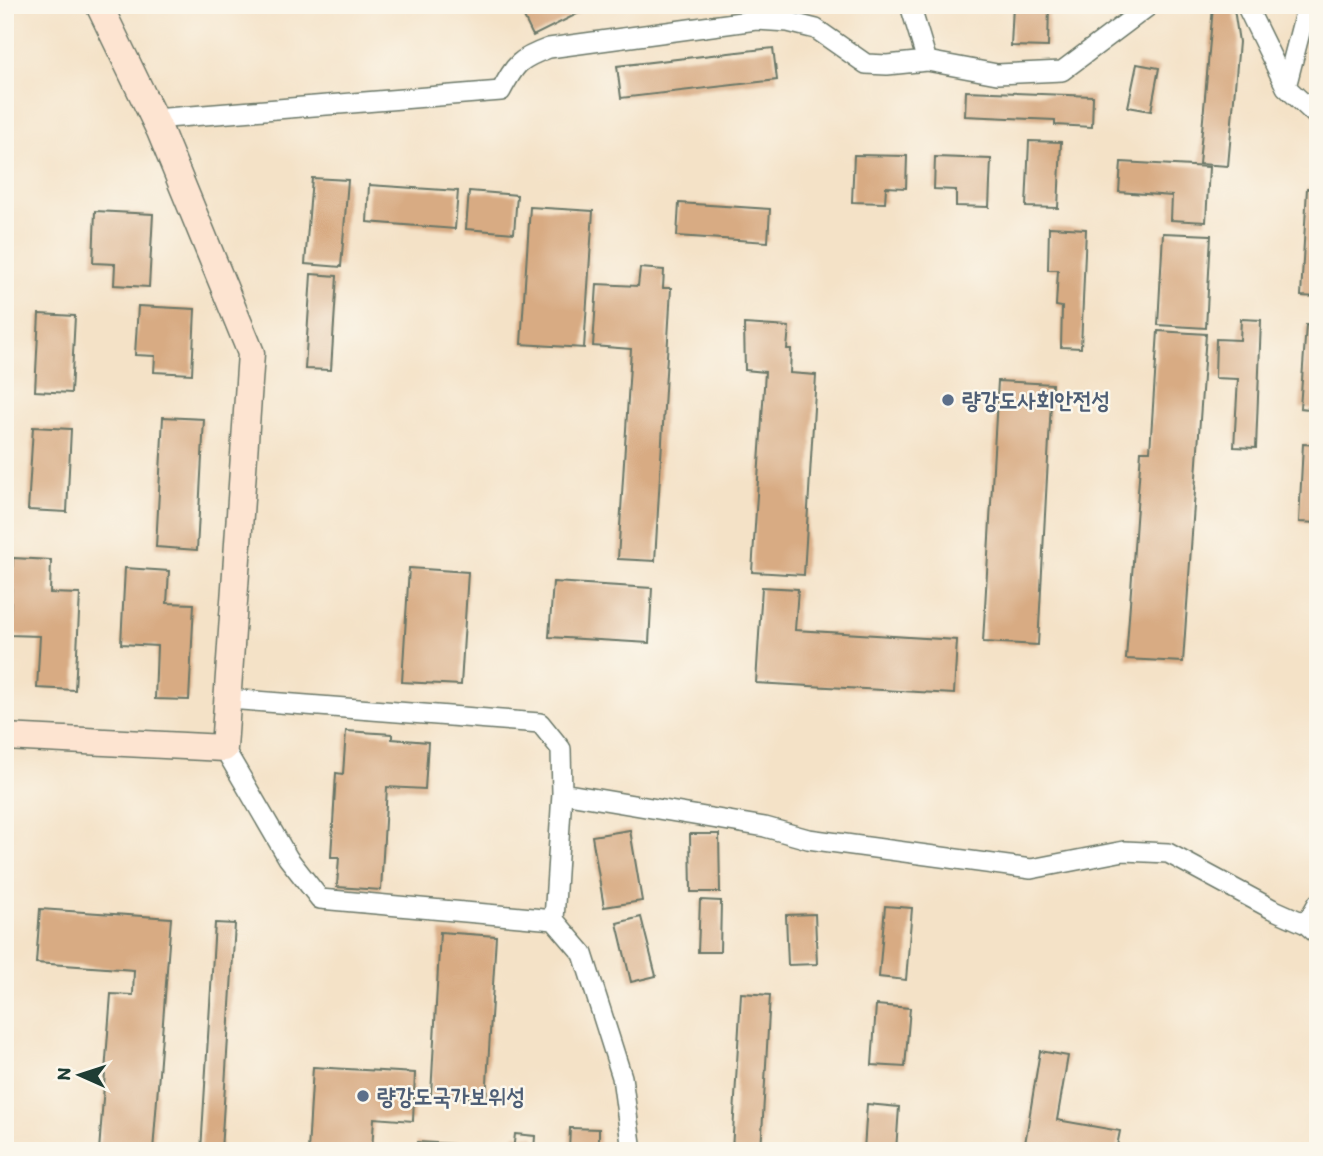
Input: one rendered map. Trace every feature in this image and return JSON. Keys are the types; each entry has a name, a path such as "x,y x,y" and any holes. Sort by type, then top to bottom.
{"main road":[{"path":"5,737 224,748 251,353 154,119 99,5"}],"street":[{"path":"910,5 927,61"},
{"path":"154,119 501,91 513,69 525,57 549,48 756,20 788,22 816,29 866,64 927,61 997,74 1062,71 1150,5"},
{"path":"1246,5 1286,87 1318,117"},
{"path":"1286,87 1307,5"},
{"path":"228,699 540,723 561,749 562,793 554,920 583,954 622,1077 632,1151"},
{"path":"224,748 288,858 320,899 554,920"},
{"path":"562,793 765,827 808,839 1031,869 1124,851 1168,853 1312,929 1318,904"}],"building":[{"path":"518,5 575,5 579,13 533,36"},
{"path":"1013,5 1049,5 1048,47 1011,46"},
{"path":"1213,7 1234,9 1239,42 1228,166 1199,164"},
{"path":"773,48 777,80 621,98 617,66"},
{"path":"1137,64 1159,68 1151,111 1128,107"},
{"path":"966,91 1093,96 1092,127 1055,125 1055,120 965,116"},
{"path":"1029,141 1061,142 1058,208 1026,207"},
{"path":"854,155 907,156 906,188 886,187 885,203 852,202"},
{"path":"935,157 991,159 989,207 956,206 956,190 934,189"},
{"path":"1121,162 1209,167 1206,222 1171,220 1172,196 1119,192"},
{"path":"312,178 348,180 341,267 305,264"},
{"path":"369,185 458,191 455,229 367,222"},
{"path":"1307,188 1318,189 1318,297 1301,296"},
{"path":"469,191 517,195 514,233 466,229"},
{"path":"679,203 770,209 768,242 677,236"},
{"path":"530,207 593,211 584,348 521,344"},
{"path":"95,211 153,214 149,287 114,285 115,264 93,263"},
{"path":"1049,227 1086,229 1081,348 1061,347 1062,307 1056,306 1058,270 1048,270"},
{"path":"1163,233 1211,235 1206,328 1158,325"},
{"path":"640,268 664,270 663,288 671,288 655,561 618,559 631,349 593,346 597,284 638,286"},
{"path":"311,274 337,276 331,370 305,369"},
{"path":"138,306 195,309 192,374 154,372 155,356 135,355"},
{"path":"39,314 75,316 71,393 35,391"},
{"path":"1241,319 1261,320 1256,448 1234,447 1238,379 1215,378 1216,339 1240,340"},
{"path":"744,324 789,327 787,349 791,349 790,373 816,375 804,575 752,572 765,372 745,370"},
{"path":"1306,325 1318,326 1318,410 1300,408"},
{"path":"1158,331 1206,334 1183,662 1126,659 1141,451 1150,451"},
{"path":"998,381 1052,384 1038,645 983,642"},
{"path":"163,417 204,419 197,550 156,547"},
{"path":"33,427 71,429 67,512 28,510"},
{"path":"1303,444 1318,445 1318,523 1299,522"},
{"path":"13,558 51,560 50,593 80,594 75,690 37,688 40,636 9,635"},
{"path":"125,568 169,571 167,603 194,604 189,700 155,699 157,646 121,644"},
{"path":"409,568 468,572 461,685 402,682"},
{"path":"553,582 652,588 649,643 549,637"},
{"path":"762,587 798,589 795,630 957,640 954,694 756,683"},
{"path":"346,731 392,734 392,739 428,742 425,789 387,787 381,890 337,887 339,857 331,857 336,773 343,774"},
{"path":"630,830 642,901 604,907 592,836"},
{"path":"690,834 719,834 720,892 691,892"},
{"path":"700,900 721,901 720,952 698,952"},
{"path":"885,906 912,908 906,980 879,977"},
{"path":"40,909 171,918 153,1151 99,1151 111,994 133,995 134,970 36,963"},
{"path":"815,914 817,964 788,965 786,915"},
{"path":"641,917 656,976 631,982 617,923"},
{"path":"215,923 235,924 221,1151 201,1151"},
{"path":"440,932 496,936 486,1099 431,1095"},
{"path":"741,993 770,995 761,1151 732,1151"},
{"path":"876,1005 910,1008 905,1067 872,1065"},
{"path":"1040,1051 1068,1056 1057,1120 1120,1131 1116,1151 1024,1150"},
{"name":"량강도국가보위성","path":"313,1067 415,1073 413,1121 374,1118 372,1151 308,1151"},
{"path":"867,1104 899,1107 896,1151 864,1151"},
{"path":"570,1128 599,1129 599,1151 569,1151"},
{"path":"515,1134 535,1136 534,1151 513,1151"},
{"path":"417,1142 454,1144 454,1151 417,1151"}],"place":[{"name":"량강도사회안전성","path":"948,400"},
{"name":"량강도국가보위성","path":"363,1096"}]}
